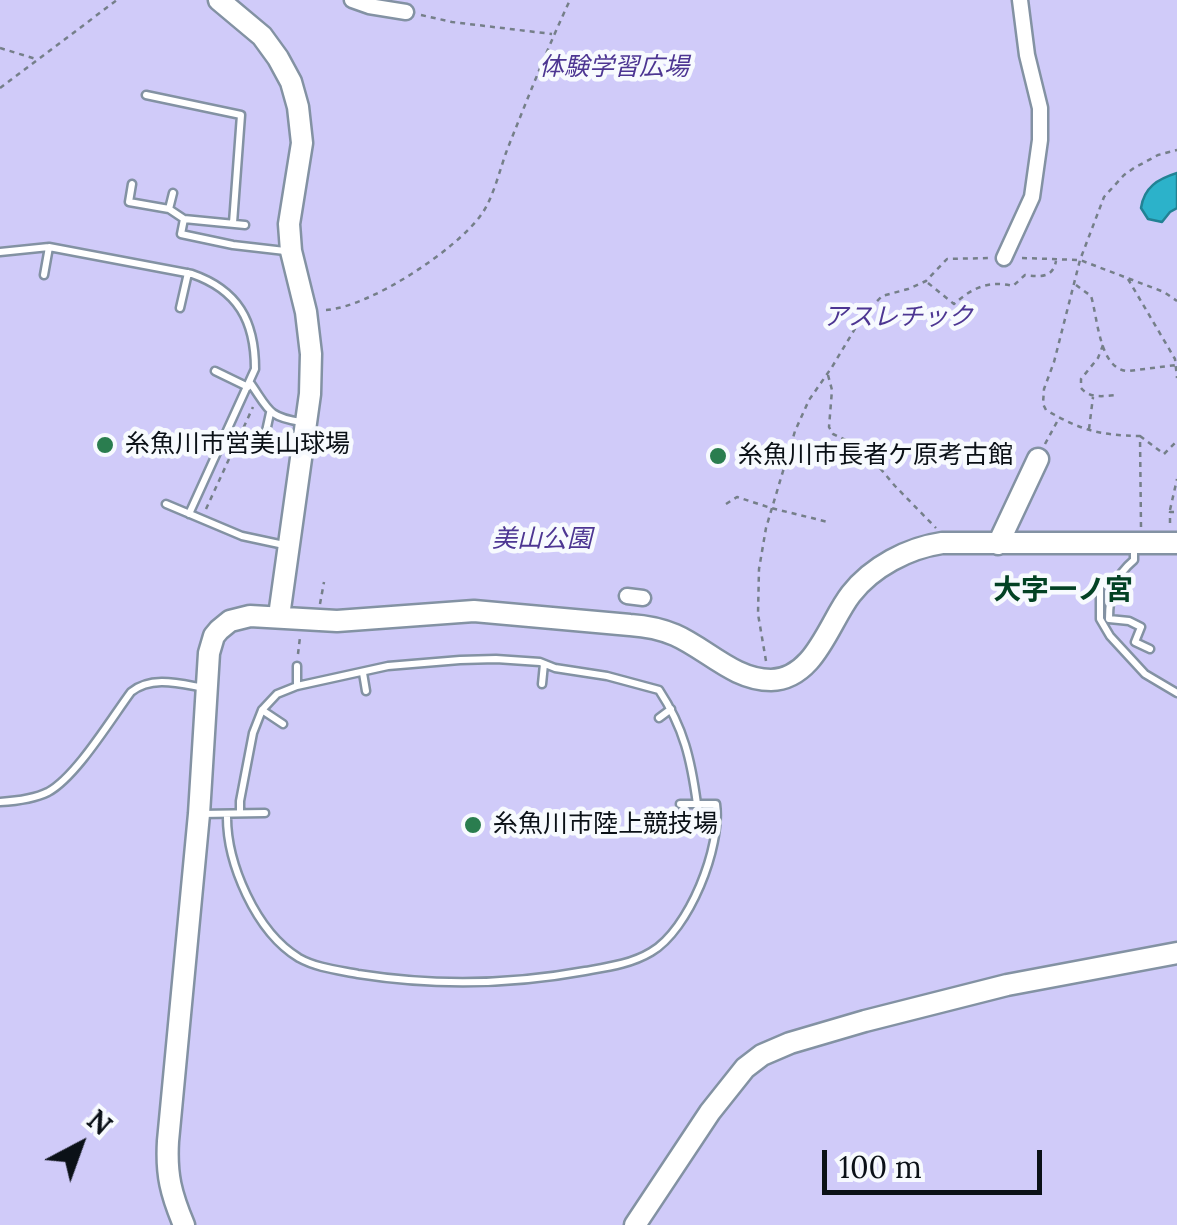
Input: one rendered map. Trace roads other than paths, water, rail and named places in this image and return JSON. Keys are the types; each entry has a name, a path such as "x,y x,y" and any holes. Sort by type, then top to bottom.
{"street":[{"path":"352,0 406,12"},
{"path":"1004,258 1032,198 1040,140 1040,108 1027,55 1020,0"},
{"path":"223,1 262,36 278,58 291,82 302,143 289,224 291,252 306,312 310,394 279,616"},
{"path":"998,544 1038,459"},
{"path":"184,1225 166,1167 199,814 209,653 214,636 230,621 279,616 353,621 474,611 644,626 675,635 749,677 780,679 808,661 854,590 902,554 925,546 1177,544"},
{"path":"626,596 643,598"},
{"path":"634,1225 710,1112 745,1068 762,1056 828,1032 1008,985 1177,953"}],"lane":[{"path":"146,95 241,115 233,223"},
{"path":"132,184 129,202 169,209 184,219 245,224"},
{"path":"169,209 173,193"},
{"path":"184,219 181,234 291,252"},
{"path":"44,275 50,247"},
{"path":"0,252 50,247 204,278 223,290 246,317 255,349 255,369 189,514"},
{"path":"180,308 188,274"},
{"path":"214,372 249,385 270,412 280,418 306,422"},
{"path":"265,436 270,412"},
{"path":"166,504 242,536 290,546"},
{"path":"1138,543 1134,560 1113,584 1109,619 1141,627 1135,642 1150,649"},
{"path":"1100,585 1100,619 1110,636 1144,674 1177,693"},
{"path":"240,813 253,734 262,710 277,694 388,666 460,660 544,664 659,690 685,740 697,804"},
{"path":"542,684 544,664"},
{"path":"297,666 297,686"},
{"path":"363,673 366,690"},
{"path":"0,802 32,798 60,784 131,692 143,683 206,688"},
{"path":"659,718 671,708"},
{"path":"262,710 283,724"},
{"path":"227,814 231,848 250,902 269,933 288,951 316,966 338,970 432,983 465,983 523,980 601,968 640,958 661,946 688,912 706,868 717,814 716,804 680,804"},
{"path":"199,814 265,813"}],"water":[{"path":"1177,173 1177,208 1162,222 1148,219 1141,208 1145,195 1158,181"}],"place":[{"name":"糸魚川市営美山球場","path":"105,445"},
{"name":"糸魚川市長者ケ原考古館","path":"718,456"},
{"name":"糸魚川市陸上競技場","path":"473,825"}],"district":[{"name":"大字一ノ宮","path":"1063,591"}],"park label":[{"name":"体験学習広場","path":"614,68"},
{"name":"アスレチック","path":"898,318"},
{"name":"美山公園","path":"542,540"}]}
